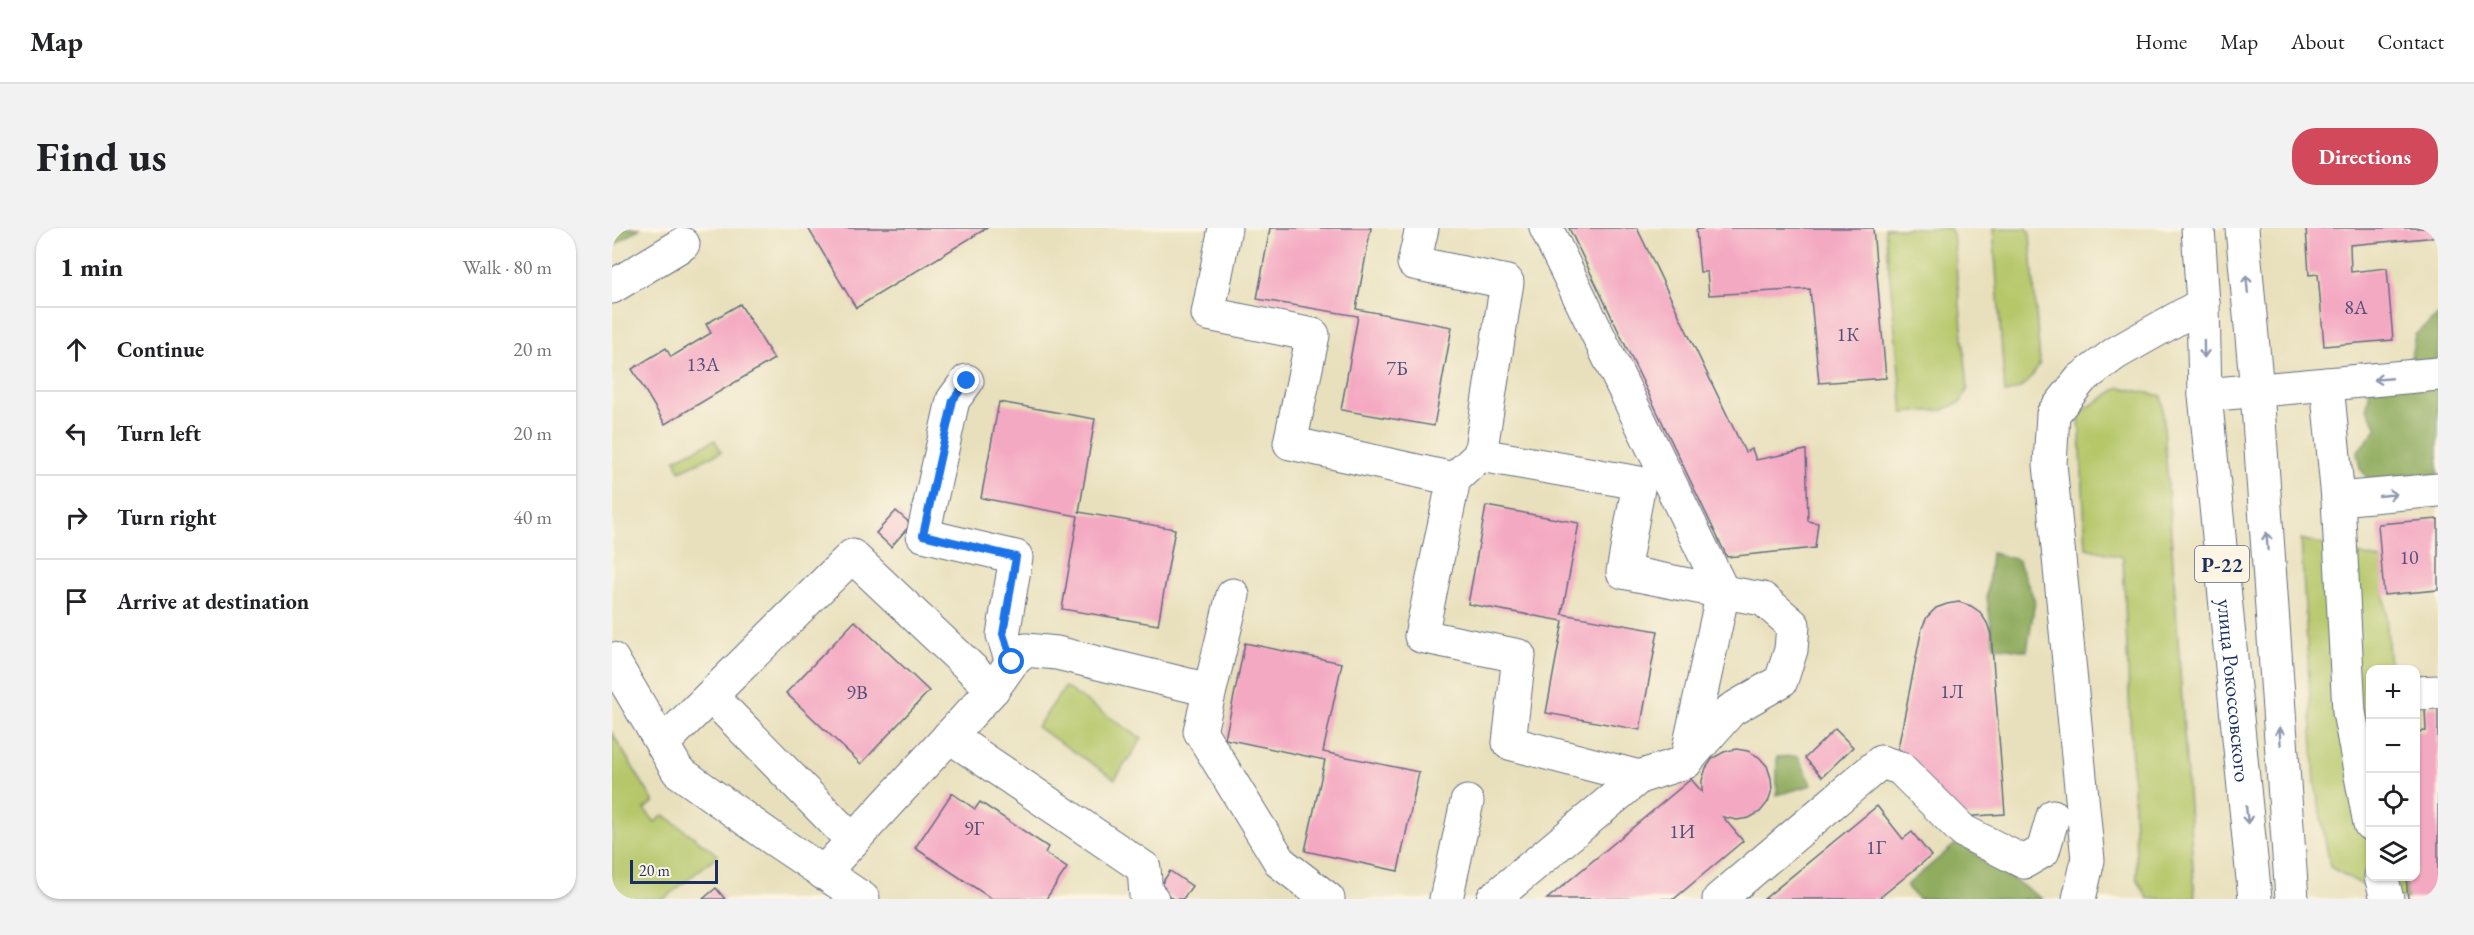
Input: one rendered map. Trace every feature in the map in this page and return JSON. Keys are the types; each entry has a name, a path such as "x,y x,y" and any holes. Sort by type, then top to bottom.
{"main road":[{"path":"1225,228 1208,314 1313,335 1290,443 1454,479"},
{"path":"1422,228 1414,263 1507,282 1480,455 1454,479 1421,636 1519,656 1509,743 1639,777"},
{"path":"1545,228 1723,592 1686,762"},
{"name":"улица Рокоссовского","path":"2198,228 2203,304 2205,395 2255,899"},
{"name":"улица Рокоссовского","path":"2242,228 2257,391 2292,899"},
{"path":"612,287 683,244"},
{"path":"2079,899 2088,860 2050,464 2053,414 2081,379 2098,366 2116,353 2203,304"},
{"path":"2205,395 2438,374"},
{"path":"967,381 953,400 923,535 1016,557 1003,634 1012,662"},
{"path":"2327,384 2359,696 2349,712 2366,803"},
{"path":"1480,455 1672,489"},
{"path":"1493,899 1639,777 1686,762 1731,710 1781,681 1791,650 1793,625 1763,599 1623,572 1639,483"},
{"path":"2338,500 2438,490"},
{"path":"662,744 852,556 993,689"},
{"path":"1233,595 1200,731 1281,863 1328,899"},
{"path":"823,873 993,689 1012,662 1026,650 1057,653 1209,690"},
{"path":"612,659 678,771 863,899"},
{"path":"2420,693 2438,692"},
{"path":"711,696 853,841"},
{"path":"950,736 1144,868 1146,896 1152,899"},
{"path":"1719,899 1881,762 1900,768 1963,831 2024,862 2043,851 2053,816"},
{"path":"1446,899 1467,802"},
{"path":"2382,881 2387,899"}],"green space":[{"path":"612,228 640,228 612,247"},
{"path":"1885,228 1950,228 1953,234 1968,388 1961,402 1943,410 1903,413"},
{"path":"1993,228 2027,228 2030,234 2040,363 2027,383 2005,393"},
{"path":"2438,315 2438,493 2376,490 2360,468 2357,452 2377,428 2367,408 2372,374 2411,358 2415,335"},
{"path":"2120,387 2162,396 2195,899 2148,899 2137,878 2123,557 2086,548 2079,413"},
{"path":"715,440 721,452 680,471 675,459"},
{"path":"2301,539 2382,560 2390,665 2366,665 2366,881 2405,881 2407,899 2388,899 2330,867 2315,783"},
{"path":"1991,553 2018,560 2035,601 2027,651 1994,646 1987,597"},
{"path":"1065,687 1142,739 1115,779 1037,727"},
{"path":"612,733 654,802 644,809 655,822 664,815 718,855 664,899 618,899 612,892"},
{"path":"1798,756 1812,785 1777,795 1777,757"},
{"path":"1958,842 2042,899 1918,899 1906,886"}],"building":[{"path":"808,228 987,228 856,308"},
{"path":"1270,228 1371,228 1356,309 1452,327 1434,426 1341,410 1358,316 1257,299"},
{"path":"1569,228 1637,228 1745,452 1752,449 1756,460 1806,450 1808,521 1818,523 1815,548 1727,557"},
{"path":"1705,228 1873,228 1886,378 1819,383 1810,289 1709,295 1707,272 1700,272 1696,230"},
{"path":"2306,228 2438,228 2438,237 2350,245 2351,272 2387,268 2393,340 2324,346 2318,274 2309,275"},
{"path":"740,304 774,359 665,424 632,369 666,348 671,357 711,333 706,324"},
{"path":"999,402 1095,419 1079,512 1175,529 1158,625 1062,609 1078,516 981,498"},
{"path":"1486,506 1579,523 1562,614 1658,631 1640,730 1546,713 1563,621 1468,604"},
{"path":"896,511 911,524 891,547 876,533"},
{"path":"2438,519 2438,590 2384,595 2378,524"},
{"path":"1959,602 1980,612 1991,634 2005,814 1960,817 1898,748 1922,628 1927,617 1936,608"},
{"path":"855,621 929,691 861,764 786,693"},
{"path":"1245,643 1342,663 1323,752 1419,772 1398,871 1305,851 1325,760 1225,739"},
{"path":"2438,707 2438,899 2408,899 2406,881 2420,881 2420,732 2426,731 2425,708"},
{"path":"1835,729 1853,747 1822,777 1805,758"},
{"path":"1736,749 1748,751 1759,757 1767,766 1772,790 1768,802 1760,812 1749,818 1737,820 1723,817 1743,841 1674,899 1547,899 1691,779 1702,792 1702,780 1713,758"},
{"path":"952,793 975,809 980,802 1048,847 1045,853 1067,868 1046,899 992,899 915,848"},
{"path":"1877,806 1903,839 1912,832 1931,856 1878,899 1764,899"},
{"path":"1170,871 1192,886 1183,899 1174,899 1158,889"},
{"path":"716,888 725,899 703,899"}],"route":[{"path":"967,381 953,400 923,535 1016,557 1003,634 1012,662"}]}
